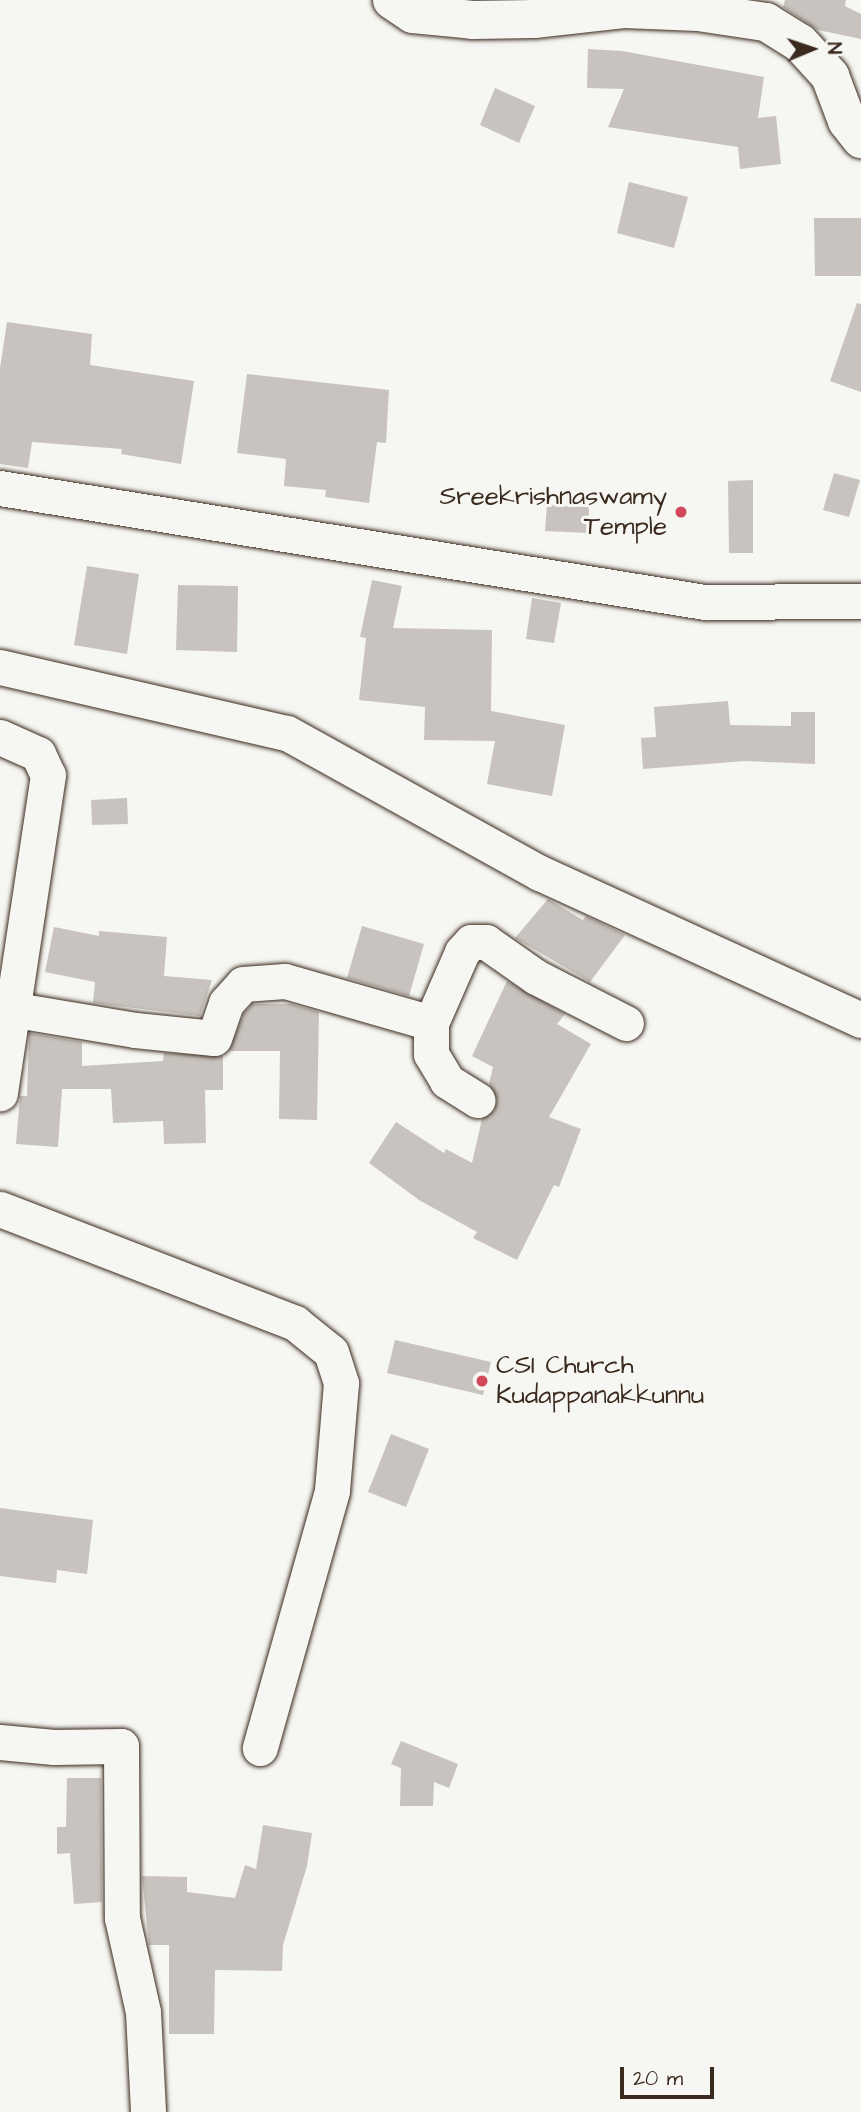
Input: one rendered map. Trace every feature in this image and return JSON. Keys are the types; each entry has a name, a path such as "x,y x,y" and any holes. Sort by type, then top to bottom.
{"main road":[{"path":"392,0 413,14 473,19 534,19 625,4 766,22 800,43 830,76 847,121 861,139"}],"street":[{"path":"0,488 705,602 861,601"},
{"path":"0,667 286,733 540,873 861,1020"},
{"path":"0,737 38,754 48,775 10,1009 0,1093"},
{"path":"477,1100 447,1081 431,1055 431,1023 462,953 471,942 486,942 536,977 626,1023"},
{"path":"10,1009 135,1030 214,1038 226,1003 243,984 285,981 431,1023"},
{"path":"0,1209 295,1323 331,1352 341,1383 332,1491 260,1748"},
{"path":"0,1742 54,1747 121,1746 122,1918 143,2012 148,2112"}],"building":[{"path":"785,0 846,0 845,6 861,14 861,39 818,30 783,7"},
{"path":"588,49 622,51 764,77 758,118 776,116 781,164 740,169 738,147 608,127 624,89 587,88"},
{"path":"495,88 535,106 519,143 480,125"},
{"path":"629,182 688,197 674,248 617,233"},
{"path":"814,218 861,218 861,276 815,276"},
{"path":"857,303 861,304 861,392 830,381"},
{"path":"7,322 92,334 90,365 194,381 181,464 121,454 122,449 32,442 28,468 0,464 0,368"},
{"path":"247,374 389,390 386,443 377,442 369,503 325,497 326,490 284,486 286,459 237,453"},
{"path":"834,473 860,480 849,517 823,510"},
{"path":"753,480 753,553 729,553 728,481"},
{"path":"547,505 589,507 588,533 545,531"},
{"path":"87,566 139,574 127,654 74,645"},
{"path":"372,580 402,586 393,628 492,630 491,711 565,725 552,796 487,784 495,741 424,740 425,707 359,700 366,638 360,637"},
{"path":"178,585 238,586 237,652 176,650"},
{"path":"532,598 561,603 554,643 526,639"},
{"path":"728,701 730,725 791,726 791,712 815,712 815,764 745,761 643,769 641,738 656,737 654,707"},
{"path":"127,798 128,824 92,825 91,800"},
{"path":"548,899 583,920 586,916 625,935 590,982 515,938"},
{"path":"362,926 424,944 409,996 347,978"},
{"path":"54,927 99,936 99,931 167,937 164,976 212,980 200,1016 93,1003 95,982 45,972"},
{"path":"507,981 565,1014 557,1024 591,1044 549,1117 581,1129 559,1187 554,1185 517,1260 473,1238 477,1232 419,1200 369,1163 396,1122 444,1153 446,1149 472,1163 482,1119 494,1111 497,1100 489,1084 493,1067 472,1056"},
{"path":"252,1004 291,1004 319,1012 317,1120 279,1119 280,1051 229,1051 244,1013"},
{"path":"29,1033 82,1042 82,1066 163,1061 164,1053 223,1056 223,1090 205,1090 206,1143 164,1144 163,1121 113,1123 111,1089 62,1089 58,1147 16,1144 20,1096 27,1096"},
{"path":"395,1340 491,1362 483,1395 387,1373"},
{"path":"391,1434 429,1449 406,1507 368,1492"},
{"path":"0,1508 93,1520 87,1574 57,1570 56,1583 0,1576"},
{"path":"401,1741 458,1764 449,1788 434,1782 433,1806 400,1806 401,1768 391,1764"},
{"path":"67,1778 101,1778 102,1902 74,1904 70,1853 57,1854 57,1827 66,1827"},
{"path":"263,1825 312,1833 307,1866 283,1945 282,1971 215,1970 214,2034 169,2034 169,1945 149,1945 142,1876 187,1877 187,1892 235,1898 245,1865 256,1869"}],"place":[{"name":"Sreekrishnaswamy Temple","path":"681,512"},
{"name":"CSI Church Kudappanakkunnu","path":"482,1381"}]}
